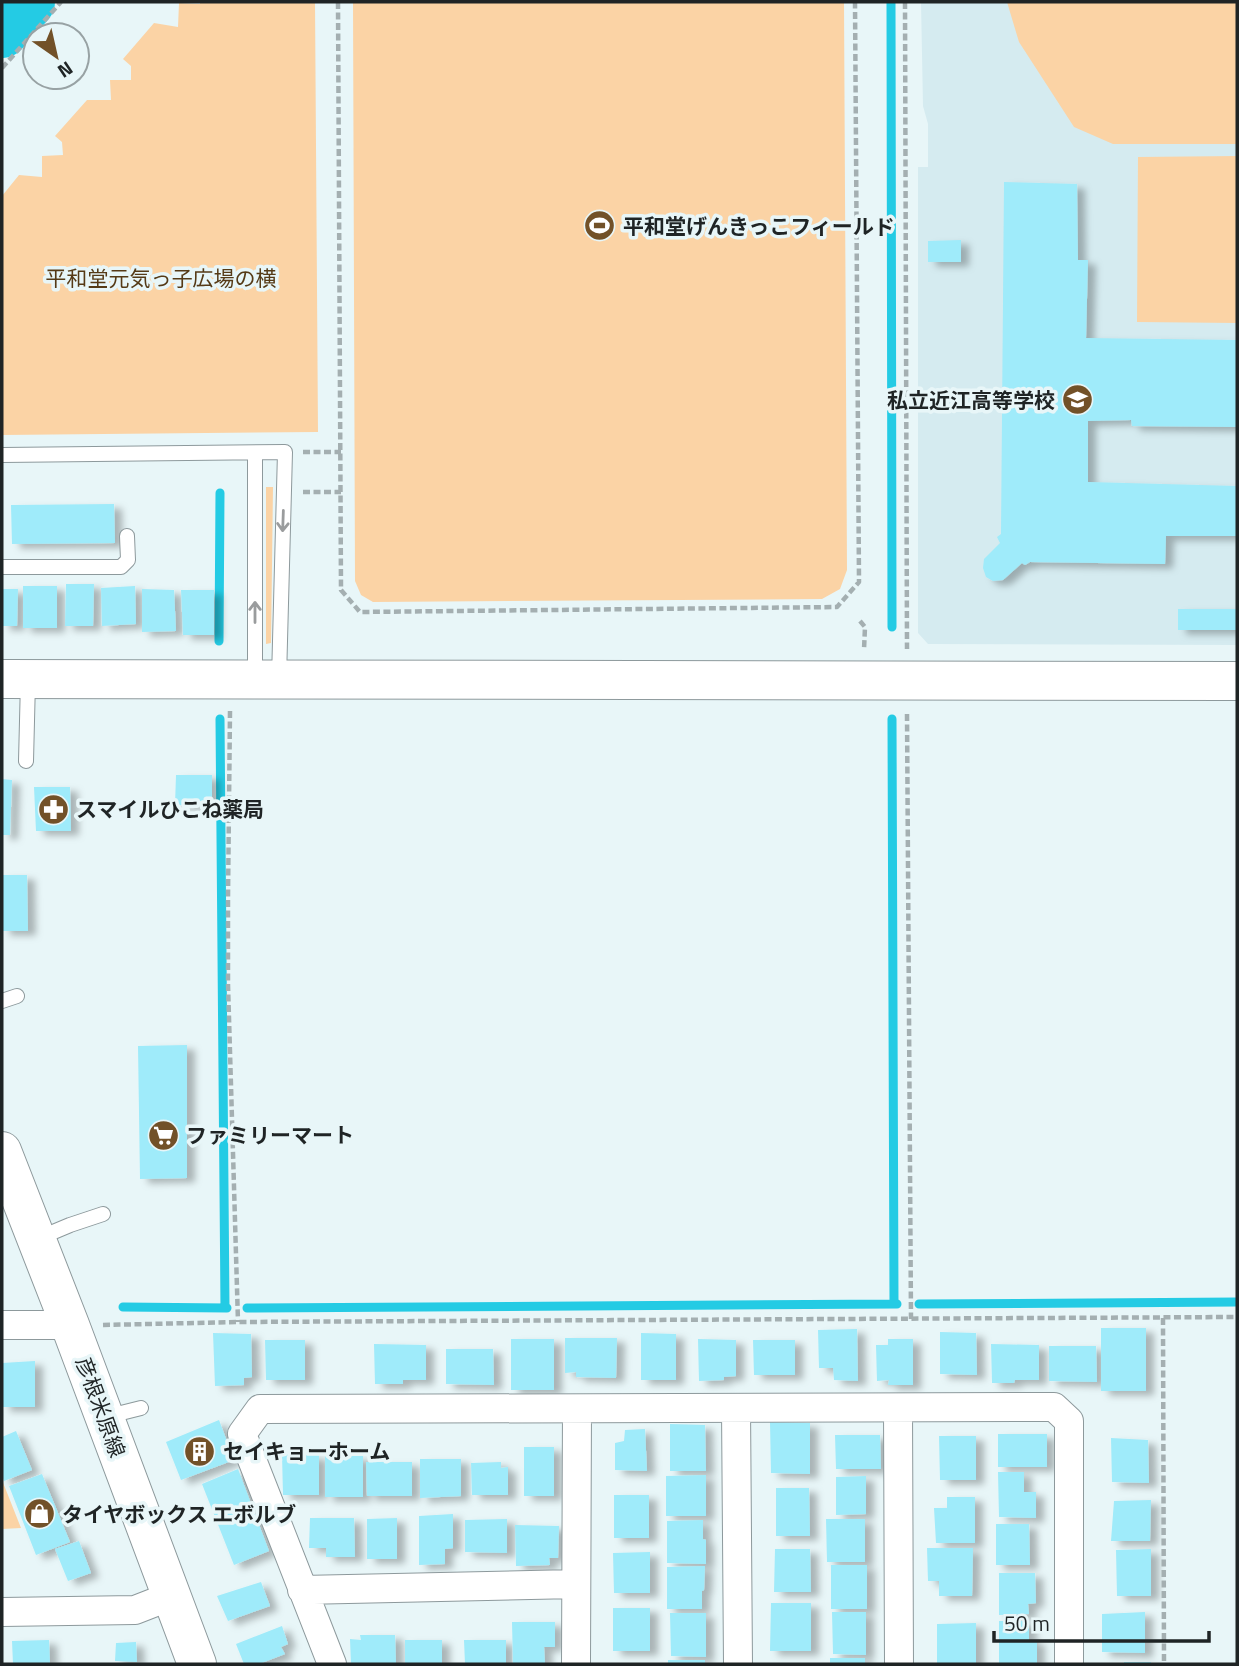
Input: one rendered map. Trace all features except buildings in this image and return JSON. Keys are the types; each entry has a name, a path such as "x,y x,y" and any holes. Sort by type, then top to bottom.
{"street":[{"path":"15,679 1237,681"},
{"name":"彦根米原線","path":"2,1151 70,1325 123,1413 171,1596 198,1664"},
{"path":"2,1325 70,1325"},
{"path":"332,1664 242,1434 260,1409 1055,1407 1069,1421 1069,1664"},
{"path":"736,1408 738,1664"},
{"path":"898,1408 900,1664"},
{"path":"576,1664 577,1409"},
{"path":"302,1590 576,1584"},
{"path":"2,1612 135,1610 171,1596"}],"lane":[{"path":"2,455 285,452 267,680"},
{"path":"255,453 267,680"},
{"path":"2,567 121,567 128,560 127,536"},
{"path":"15,679 26,761"},
{"path":"2,1001 17,996"},
{"path":"36,1239 103,1214"}],"path":[{"path":"2,68 61,2"},
{"path":"338,2 341,590 360,612 837,607 859,582 855,2"},
{"path":"905,2 907,680"},
{"path":"285,452 341,452"},
{"path":"860,621 865,627 864,652"},
{"path":"230,729 228,960 238,1322"},
{"path":"907,738 911,1319"},
{"path":"70,1325 1237,1317"},
{"path":"1163,1318 1164,1664"}],"shaded area":[{"name":"私立近江高等学校","path":"921,2 1237,2 1237,645 928,644 918,633 918,167 928,167 928,124 923,106"}],"green space":[{"name":"平和堂元気っ子広場の横","path":"315,2 318,432 2,435 2,196 19,175 42,177 42,156 63,155 62,142 55,136 87,100 111,100 110,80 131,80 131,66 123,59 154,23 178,27 179,3"},
{"name":"平和堂げんきっこフィールド","path":"353,2 844,2 847,570 840,589 822,599 373,602 361,595 355,581"},
{"path":"1007,2 1237,2 1237,144 1113,144 1074,127 1019,42"},
{"path":"1237,156 1237,323 1137,322 1138,157"},
{"path":"266,487 273,487 271,643 266,644"},
{"path":"2,1480 21,1528 2,1529"}],"waterway":[{"path":"2,32 29,2"},
{"path":"891,2 892,627"},
{"path":"219,641 220,493"},
{"path":"220,719 225,1308"},
{"path":"892,719 894,1304"},
{"path":"919,1304 1237,1302"},
{"path":"247,1308 897,1304"},
{"path":"123,1307 227,1308"}],"place":[{"name":"平和堂げんきっこフィールド","path":"600,226"},
{"name":"私立近江高等学校","path":"1078,400"},
{"name":"スマイルひこね薬局","path":"53,809"},
{"name":"ファミリーマート","path":"163,1135"},
{"name":"セイキョーホーム","path":"200,1451"},
{"name":"タイヤボックス エボルブ","path":"39,1514"}]}
